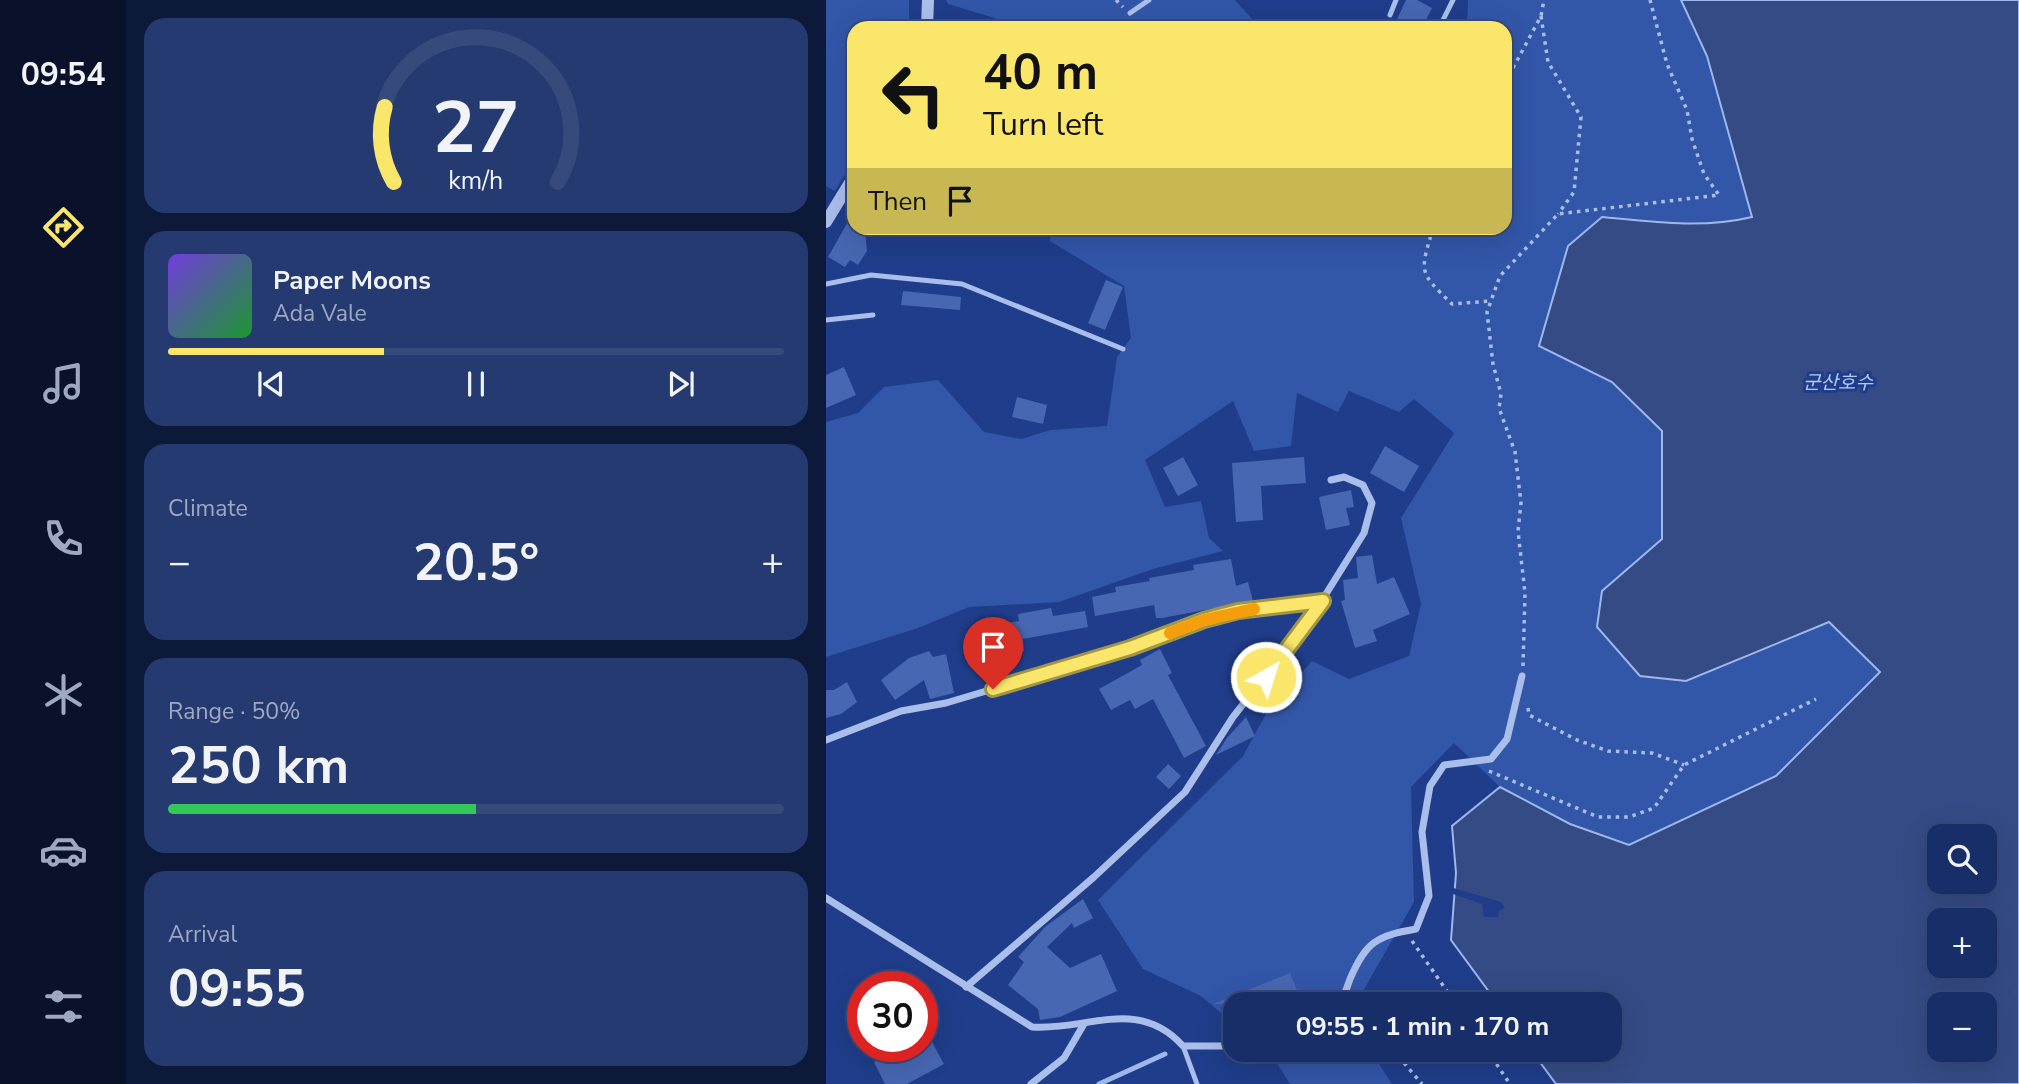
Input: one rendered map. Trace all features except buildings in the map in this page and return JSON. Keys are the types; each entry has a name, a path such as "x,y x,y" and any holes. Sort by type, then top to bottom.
{"street":[{"path":"927,21 928,0"},
{"path":"826,222 847,188"},
{"path":"966,987 1094,877 1185,792 1233,717 1283,657 1323,601 1364,533 1371,503 1363,485 1354,479 1331,480"},
{"path":"826,740 901,711 922,709 981,693 1130,648 1204,620 1238,611 1323,601"},
{"path":"1343,992 1359,957 1368,946 1388,934 1416,929 1429,896 1422,832 1430,786 1444,765 1491,759 1507,739 1522,676"},
{"path":"826,898 1032,1027 1056,1029 1110,1017 1150,1023 1171,1032 1183,1046 1223,1046"},
{"path":"1031,1084 1064,1058 1084,1024"}],"lane":[{"path":"1130,13 1149,0"},
{"path":"1390,15 1396,0"},
{"path":"1443,21 1453,0"},
{"path":"826,285 871,275 962,284 1123,349"},
{"path":"826,320 873,315"},
{"path":"1183,1046 1197,1084"}],"path":[{"path":"1512,70 1541,16 1544,0"},
{"path":"1558,214 1719,195 1704,174 1687,110 1667,64 1650,0"},
{"path":"1522,676 1525,593 1518,531 1521,503 1515,452 1499,408 1501,394 1493,364 1488,312 1500,276 1558,214 1574,192 1581,117 1548,62 1541,16"},
{"path":"1431,235 1422,264 1427,279 1452,304 1490,301"},
{"path":"1458,763 1488,771 1598,817 1629,817 1654,808 1685,765 1816,699"},
{"path":"1527,702 1529,715 1577,740 1608,751 1651,753 1685,765"},
{"path":"1405,931 1448,992"},
{"path":"1403,1062 1422,1084"},
{"path":"1495,1062 1510,1084"}],"shaded area":[{"path":"826,0 909,0 909,21 847,21 847,171 835,191 826,186"},
{"path":"946,0 1235,0 1254,21 1002,21 948,4"},
{"path":"1468,0 1681,0 1707,56 1752,218 1684,226 1602,217 1539,346 1612,382 1662,431 1662,539 1602,591 1597,627 1640,676 1686,681 1830,622 1880,672 1776,776 1628,846 1570,824 1500,787 1454,743 1411,787 1414,902 1362,992 1223,992 1223,1015 1201,996 1143,969 1098,900 1243,756 1267,712 1312,661 1349,679 1409,656 1421,604 1401,518 1454,433 1414,399 1399,412 1349,391 1338,412 1297,393 1291,446 1254,451 1233,401 1145,460 1165,507 1201,501 1209,538 1223,551 1153,569 1059,602 969,607 918,628 826,657 826,422 858,413 884,387 938,380 984,432 1021,439 1051,430 1107,426 1117,357 1131,338 1124,286 1050,241 1050,235 1512,235 1512,21 1467,21"},
{"path":"1276,1062 1378,1062 1392,1084 1290,1084"}],"water":[{"name":"군산호수","path":"1681,0 2019,0 2019,1084 1556,1084 1540,1062 1622,1062 1622,992 1489,992 1451,940 1456,873 1452,826 1500,787 1570,824 1629,845 1776,776 1880,672 1829,622 1686,681 1640,676 1597,627 1602,591 1662,539 1662,431 1612,382 1539,346 1568,246 1602,217 1696,224 1752,217 1707,56"}],"pier":[{"path":"1450,887 1501,902 1505,908 1499,911 1498,917 1484,917 1482,904 1450,893"}],"waterway":[{"path":"1099,1084 1165,1054"}],"slow traffic":[{"path":"1170,633 1204,620 1254,609"}],"route":[{"path":"993,689 1130,648 1204,620 1288,603 1323,601 1266,677"}]}
